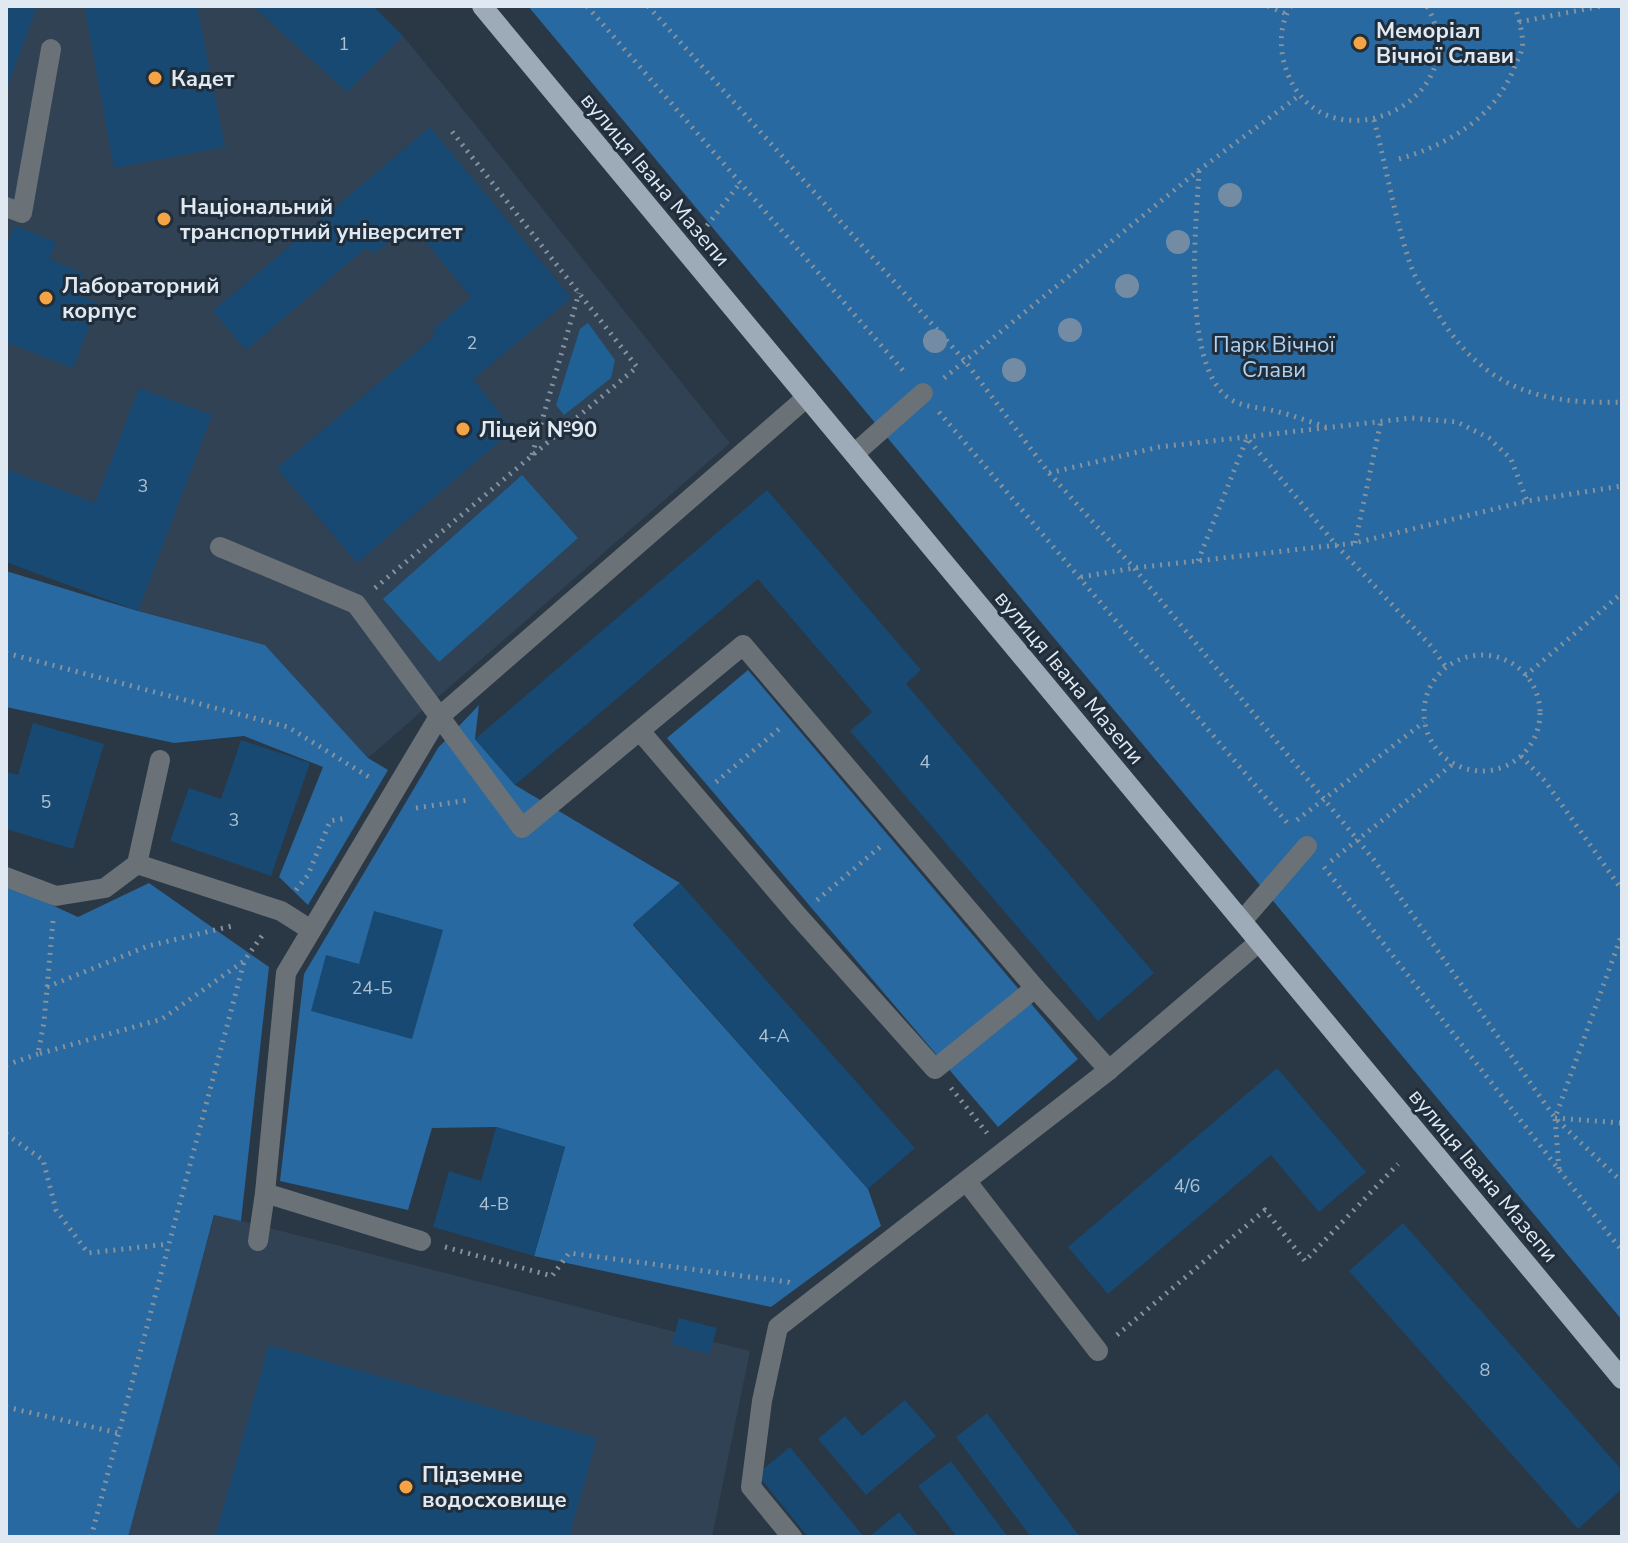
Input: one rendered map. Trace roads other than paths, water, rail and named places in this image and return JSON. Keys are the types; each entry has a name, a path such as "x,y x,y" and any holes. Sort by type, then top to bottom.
{"main road":[{"name":"вулиця Івана Мазепи","path":"482,6 1622,1379"}],"lane":[{"path":"6,207 22,213 51,49"},
{"path":"854,454 923,393"},
{"path":"258,1241 286,973 438,718 807,397"},
{"path":"220,547 356,604 522,828 743,645 899,831 1109,1070"},
{"path":"640,731 798,916 935,1069 1035,988"},
{"path":"6,877 56,896 105,888 137,864 160,760"},
{"path":"1242,921 1307,846"},
{"path":"137,864 281,911 311,930"},
{"path":"792,1537 751,1487 762,1401 778,1327 1109,1070 1259,942"},
{"path":"967,1182 1098,1351"},
{"path":"265,1193 421,1241"}],"place":[{"name":"Меморіал Вічної Слави","path":"1360,43"},
{"name":"Кадет","path":"155,78"},
{"name":"Національний транспортний університет","path":"164,219"},
{"name":"Лабораторний корпус","path":"46,298"},
{"name":"Ліцей №90","path":"463,429"},
{"name":"Підземне водосховище","path":"406,1487"}],"park label":[{"name":"Парк Вічної Слави","path":"1274,356"}]}
